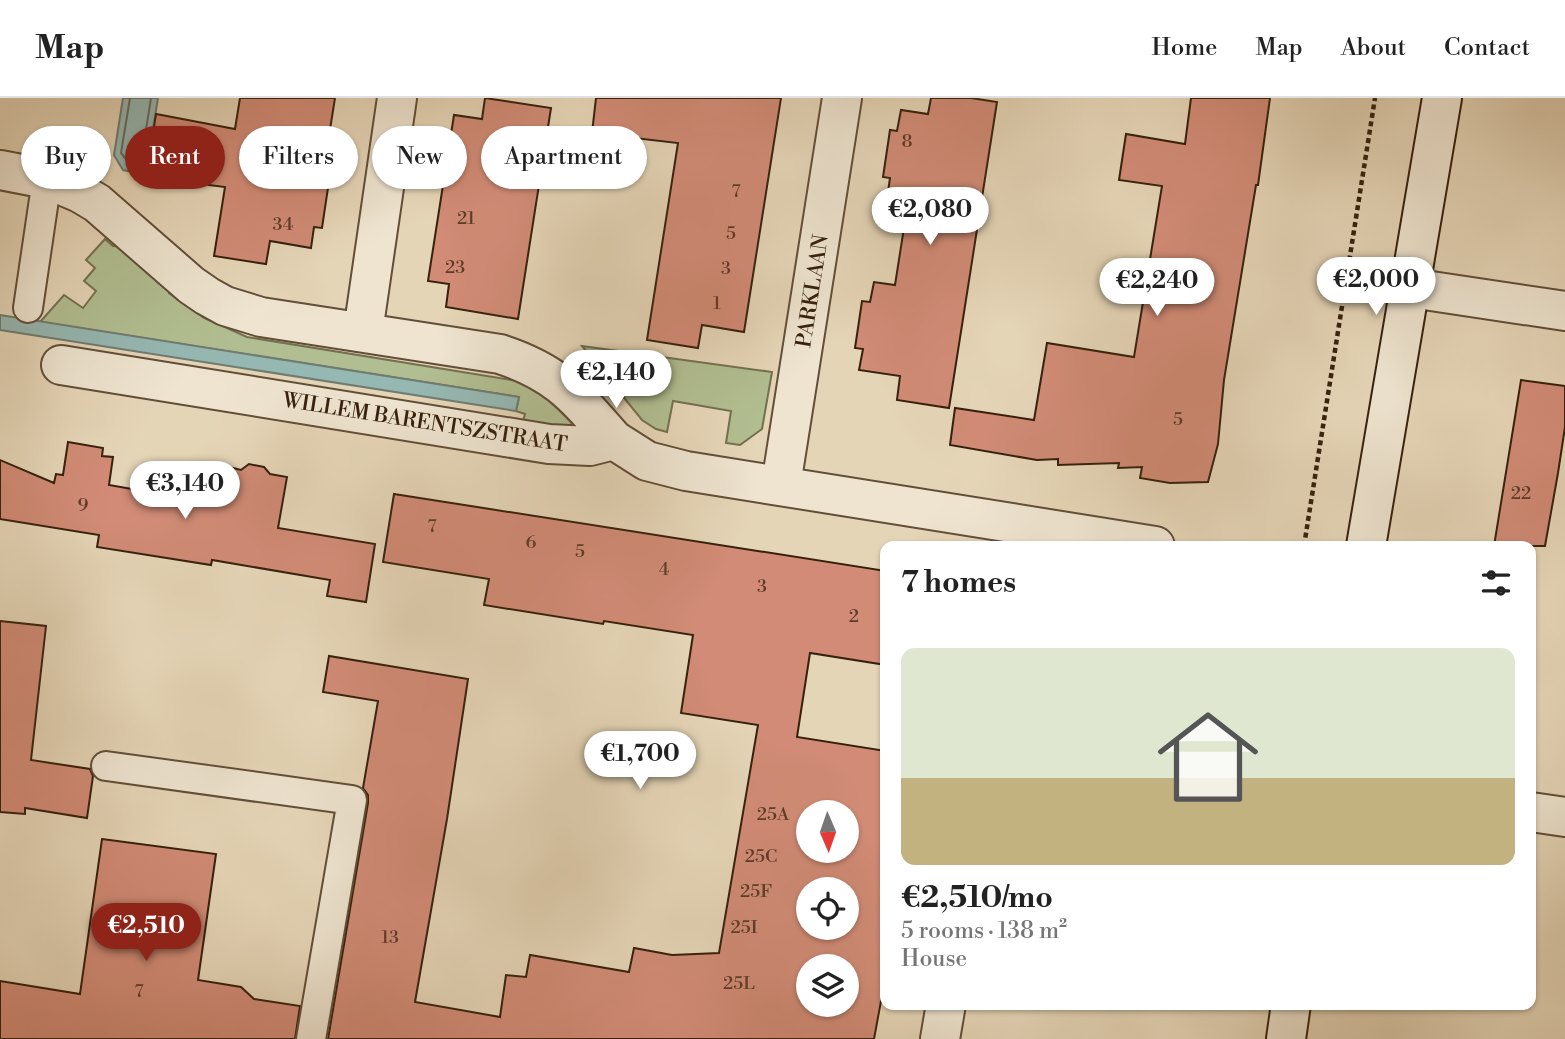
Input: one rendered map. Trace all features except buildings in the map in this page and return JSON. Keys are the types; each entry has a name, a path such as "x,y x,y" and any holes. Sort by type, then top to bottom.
{"street":[{"path":"363,332 397,98"},
{"name":"PARKLAAN","path":"781,485 842,98"},
{"path":"1367,541 1442,98"},
{"path":"0,170 21,174"},
{"path":"68,189 97,203 191,285 225,306 261,317 500,354 521,361 560,382 614,440 647,461 666,467 781,485 1026,536 1090,541"},
{"path":"1411,288 1565,311"},
{"name":"WILLEM BARENTSZSTRAAT","path":"61,365 549,444 590,446 614,440"},
{"path":"1536,813 1565,817"},
{"path":"940,1039 945,1010"},
{"path":"1286,1039 1291,1010"}],"lane":[{"path":"28,308 46,189"},
{"path":"106,766 352,800 311,1039"}],"path":[{"path":"1305,541 1375,98"}],"green space":[{"path":"105,239 113,246 127,247 169,282 169,293 204,318 247,337 518,381 551,399 577,429 522,424 525,414 516,411 519,397 40,322 64,295 83,308 96,291 84,281 95,268 86,260"},
{"path":"582,346 772,372 762,429 740,445 726,443 731,411 673,401 667,432 656,429 642,420"}],"water":[{"path":"123,98 158,98 153,126 125,126 125,170 114,155"},
{"path":"0,315 519,397 516,411 0,330"}]}
